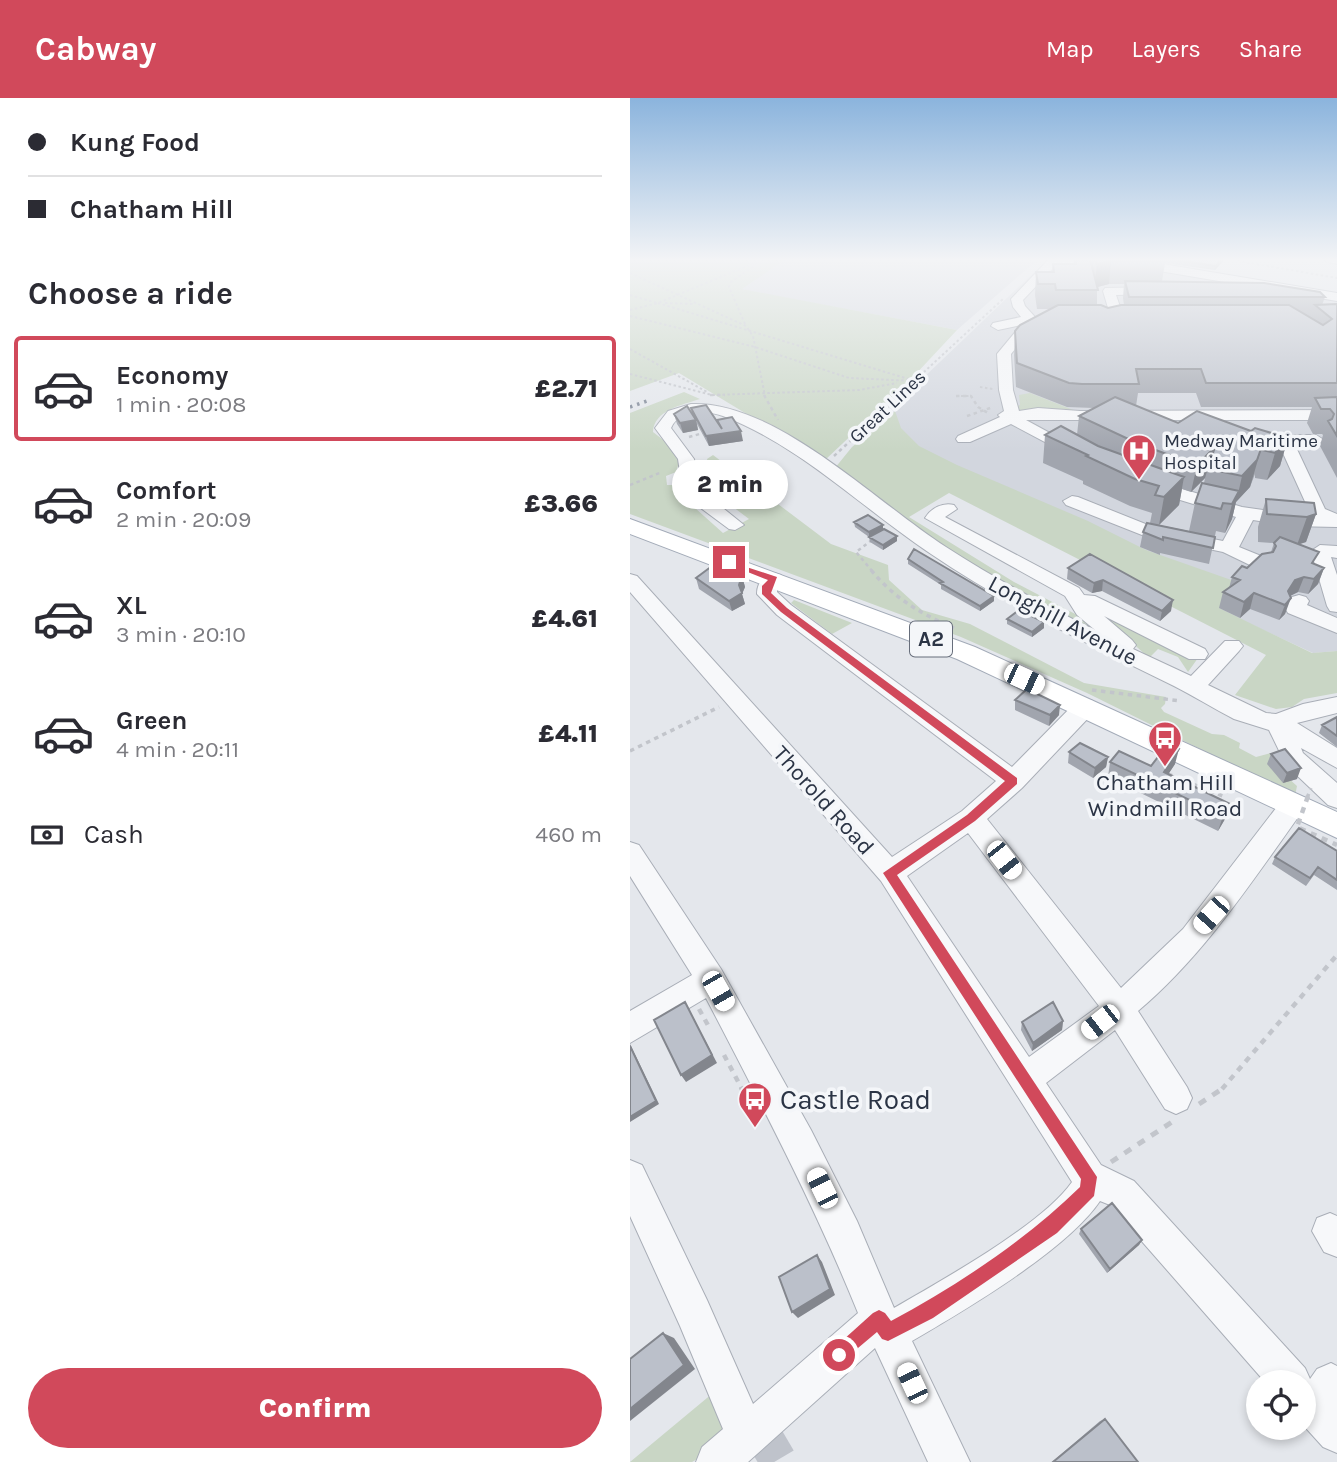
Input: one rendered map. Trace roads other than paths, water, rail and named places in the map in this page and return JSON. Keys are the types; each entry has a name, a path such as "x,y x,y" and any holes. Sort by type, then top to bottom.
{"main road":[{"name":"A2","path":"630,526 1088,699 1301,797 1337,826"}],"street":[{"path":"998,326 1022,323"},
{"path":"1013,417 1006,390 1004,355 1033,323"},
{"name":"Longhill Avenue","path":"688,474 687,460 663,428 667,419 680,411 699,408 729,413 780,431 822,467 896,522 994,585 1054,619 1257,718 1277,722 1337,759"},
{"path":"986,411 1013,417 1025,427 1091,461"},
{"path":"964,439 1013,417 1038,414 1337,415"},
{"path":"1316,440 1285,440 1317,512 1337,520"},
{"path":"666,475 688,474 701,500 735,525"},
{"path":"1139,481 1198,503 1247,514 1337,520"},
{"path":"1072,501 1148,531 1229,548 1259,562"},
{"path":"948,509 936,514 934,518 1072,592 1165,627 1197,654"},
{"path":"1229,548 1247,514"},
{"path":"1337,552 1320,551 1337,606"},
{"path":"774,579 767,586 767,594 784,610 1013,781"},
{"name":"Thorold Road","path":"630,580 890,873 1089,1177"},
{"path":"1072,592 1084,610 1140,660"},
{"path":"1299,601 1295,608 1337,625"},
{"path":"1194,686 1232,646"},
{"path":"890,873 971,818 1013,781 1088,699"},
{"path":"1337,705 1303,712 1277,722 1296,761 1337,799"},
{"path":"1025,1080 1118,1007 1177,956 1223,901 1301,797"},
{"path":"971,818 1118,1007 1182,1108"},
{"path":"630,853 701,985 799,1142 949,1462"},
{"path":"630,1028 701,985"},
{"path":"630,1177 694,1313 732,1450 884,1326 926,1312 1059,1222 1088,1190 1089,1177 1122,1193 1286,1370"}],"tunnel":[{"path":"759,1428 779,1462"}],"railway":[{"path":"630,407 647,401"}],"place":[{"name":"Medway Maritime Hospital","path":"1139,481"},
{"name":"Chatham Hill Windmill Road","path":"1165,768"},
{"name":"Castle Road","path":"755,1129"}]}
